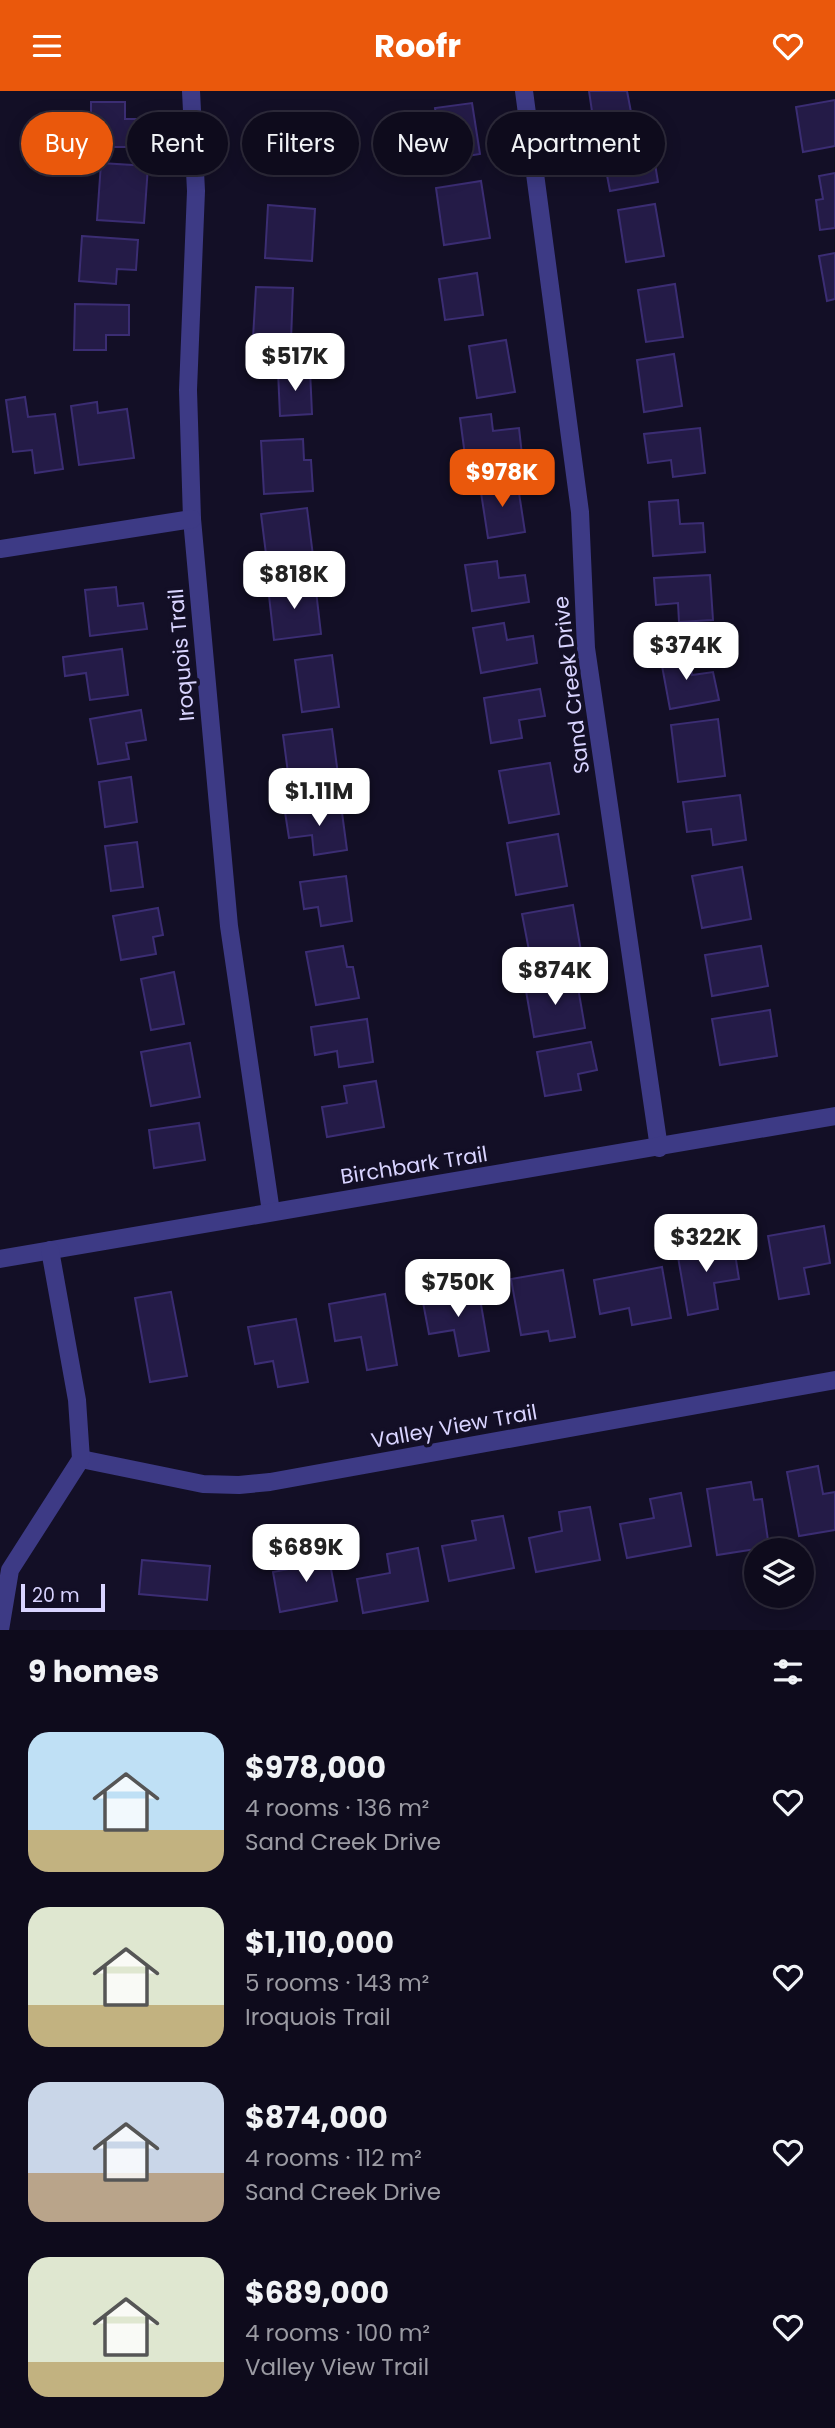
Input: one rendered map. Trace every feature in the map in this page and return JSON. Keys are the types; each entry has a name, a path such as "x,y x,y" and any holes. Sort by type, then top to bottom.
{"street":[{"name":"Iroquois Trail","path":"191,91 196,191 188,390 192,519 229,926 271,1212"},
{"name":"Sand Creek Drive","path":"524,91 578,499 586,648 659,1148"},
{"path":"0,549 192,519"},
{"name":"Birchbark Trail","path":"0,1259 835,1116"},
{"path":"0,1630 10,1570 81,1459 77,1400 50,1250"},
{"name":"Valley View Trail","path":"81,1459 203,1484 270,1482 835,1380"}],"building":[{"path":"589,91 627,91 631,112 592,112"},
{"path":"835,100 835,146 803,152 796,107"},
{"path":"91,102 125,102 127,147 113,147 113,112 91,112"},
{"path":"472,103 480,154 473,155 473,112 436,112 435,108"},
{"path":"113,164 127,165 127,175 147,175 144,223 97,220 100,175 113,175"},
{"path":"835,173 835,228 820,230 816,200 823,199 819,176"},
{"path":"607,175 657,175 658,182 610,191"},
{"path":"481,181 490,238 444,245 436,188"},
{"path":"655,204 664,256 626,262 618,210"},
{"path":"268,205 315,209 312,261 265,258"},
{"path":"82,236 138,240 136,270 117,269 116,284 79,281"},
{"path":"835,253 835,299 827,301 819,256"},
{"path":"477,273 483,315 445,320 439,279"},
{"path":"675,284 683,337 646,342 638,290"},
{"path":"256,287 293,288 291,340 253,338"},
{"path":"75,304 129,305 129,335 106,335 106,350 74,350"},
{"path":"506,340 515,392 477,398 469,346"},
{"path":"674,354 682,406 644,412 637,360"},
{"path":"310,370 312,414 280,416 278,371"},
{"path":"25,397 28,417 55,414 63,469 35,473 32,450 13,452 6,400"},
{"path":"97,402 98,413 127,409 134,458 79,465 71,406"},
{"path":"491,414 493,431 519,428 522,455 466,463 460,418"},
{"path":"700,428 705,473 673,477 671,460 648,463 644,434"},
{"path":"303,439 304,460 311,460 313,491 264,494 261,441"},
{"path":"517,480 525,532 488,538 480,486"},
{"path":"678,500 680,524 703,523 705,552 653,556 649,502"},
{"path":"307,508 314,564 268,570 261,514"},
{"path":"497,561 499,578 525,575 529,602 472,611 465,565"},
{"path":"710,575 713,620 679,622 678,603 656,605 654,578"},
{"path":"315,582 321,634 274,640 268,587"},
{"path":"116,587 118,606 143,603 147,629 90,636 85,590"},
{"path":"504,623 507,640 533,636 537,663 481,673 473,628"},
{"path":"122,649 128,695 90,700 86,673 65,676 63,657"},
{"path":"688,650 692,675 713,672 719,700 670,709 660,655"},
{"path":"332,655 339,707 302,712 295,660"},
{"path":"540,689 545,716 519,720 522,738 491,743 484,698"},
{"path":"141,710 146,740 126,743 129,759 98,764 90,719"},
{"path":"718,719 725,776 678,782 671,725"},
{"path":"332,729 339,782 290,788 283,735"},
{"path":"550,763 559,814 509,823 499,771"},
{"path":"131,777 137,822 105,827 99,782"},
{"path":"740,795 746,840 713,845 711,829 687,832 683,802"},
{"path":"341,805 347,850 314,855 312,835 289,838 285,812"},
{"path":"558,834 567,886 516,895 507,843"},
{"path":"137,842 143,887 111,891 105,846"},
{"path":"742,867 751,919 702,928 692,876"},
{"path":"346,876 352,921 321,926 318,907 304,909 300,882"},
{"path":"573,905 582,957 532,966 522,914"},
{"path":"158,908 163,935 153,937 156,954 121,960 113,916"},
{"path":"343,946 347,967 353,967 359,998 316,1005 306,952"},
{"path":"761,946 768,986 712,996 705,955"},
{"path":"174,972 184,1024 151,1030 141,979"},
{"path":"576,976 585,1028 534,1037 525,985"},
{"path":"770,1010 777,1056 720,1065 712,1019"},
{"path":"367,1019 373,1062 339,1067 337,1051 315,1055 311,1027"},
{"path":"591,1042 597,1070 578,1074 581,1090 545,1096 537,1052"},
{"path":"190,1043 200,1097 151,1106 141,1052"},
{"path":"376,1081 384,1127 327,1137 322,1107 347,1103 344,1086"},
{"path":"199,1123 205,1160 154,1168 149,1130"},
{"path":"824,1226 830,1263 804,1268 809,1294 779,1299 768,1236"},
{"path":"733,1241 739,1279 714,1283 718,1309 688,1315 677,1251"},
{"path":"662,1267 671,1318 632,1325 629,1308 600,1314 594,1280"},
{"path":"563,1270 575,1337 550,1341 548,1331 521,1335 511,1279"},
{"path":"478,1287 489,1351 459,1356 454,1330 429,1334 422,1297"},
{"path":"171,1292 187,1376 150,1382 135,1298"},
{"path":"385,1294 397,1365 367,1370 361,1337 335,1341 329,1304"},
{"path":"296,1319 308,1382 278,1387 273,1361 255,1364 248,1327"},
{"path":"818,1466 823,1494 835,1492 835,1530 799,1536 787,1472"},
{"path":"751,1482 754,1500 762,1499 768,1538 744,1538 744,1551 717,1555 707,1489"},
{"path":"681,1493 691,1546 627,1558 620,1524 654,1518 650,1499"},
{"path":"590,1507 600,1560 536,1572 529,1538 562,1531 559,1512"},
{"path":"503,1516 514,1568 449,1581 442,1546 476,1540 472,1521"},
{"path":"418,1548 428,1601 363,1613 357,1579 390,1573 387,1554"},
{"path":"328,1553 337,1601 280,1612 273,1572 294,1568 293,1560"},
{"path":"142,1560 210,1566 207,1600 139,1594"}]}
